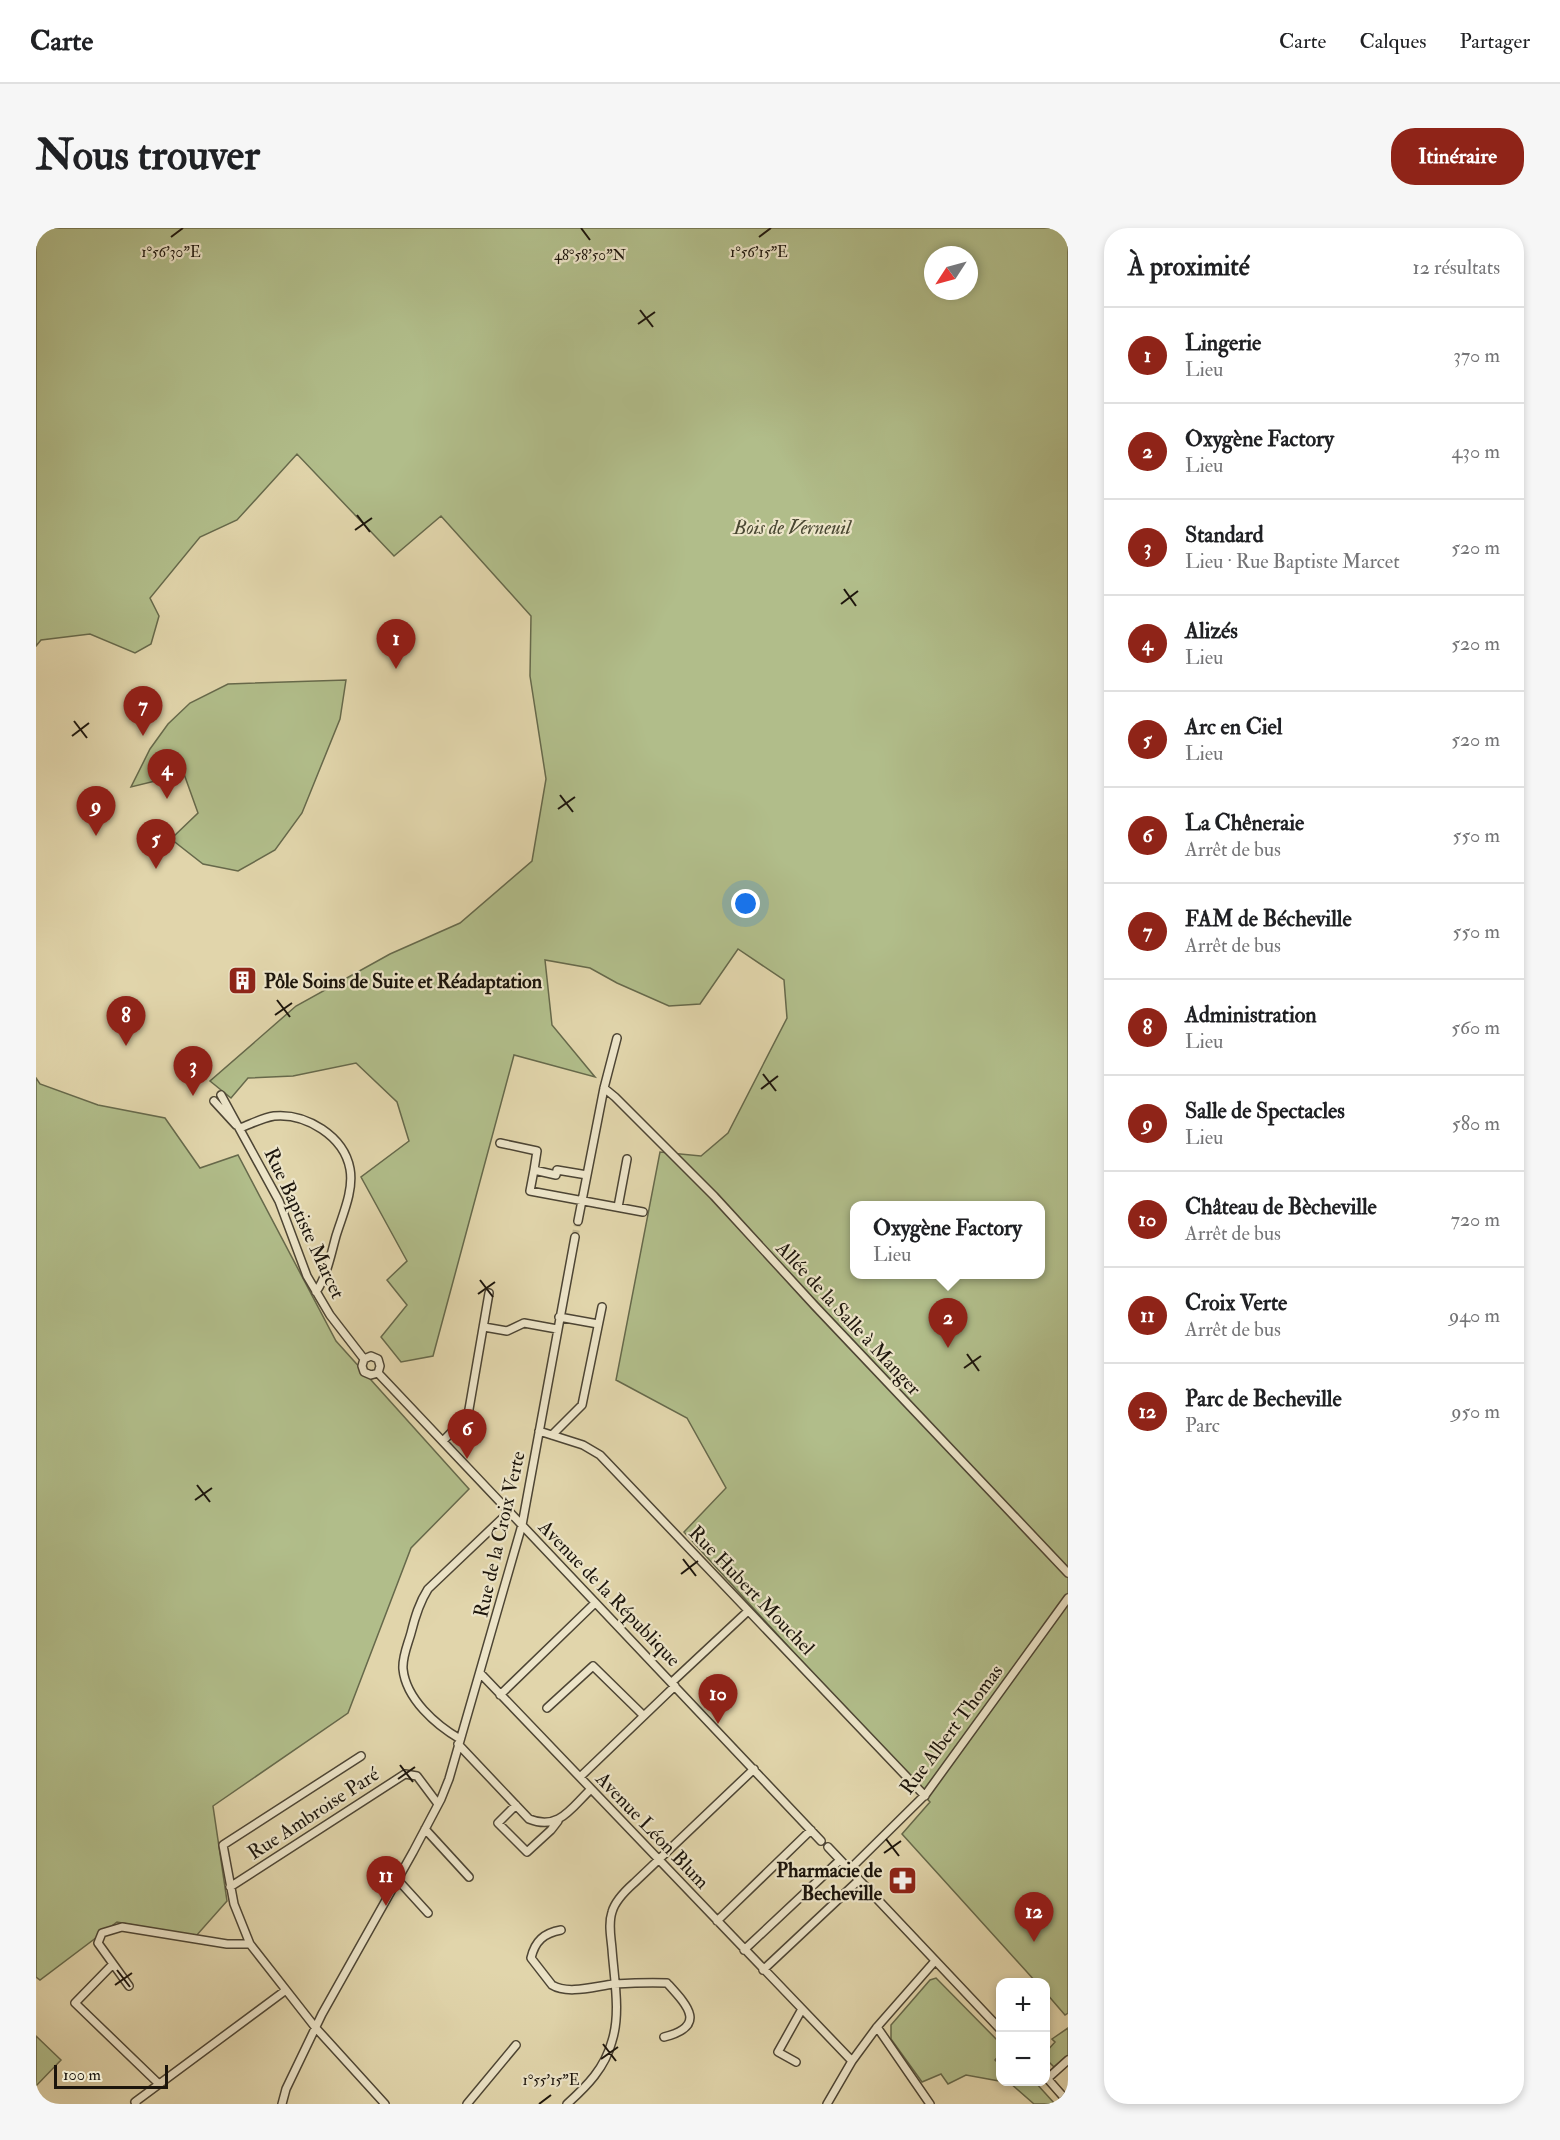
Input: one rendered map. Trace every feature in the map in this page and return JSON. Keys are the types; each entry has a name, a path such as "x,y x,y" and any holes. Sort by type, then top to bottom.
{"street":[{"path":"578,1221 604,1088 617,1038"},
{"name":"Allée de la Salle à Manger","path":"604,1088 714,1196 1068,1573"},
{"name":"Rue Baptiste Marcet","path":"222,1095 279,1201 307,1276 330,1314 364,1359"},
{"name":"Rue Baptiste Marcet","path":"214,1101 240,1128"},
{"path":"240,1128 275,1116 298,1118 320,1128 346,1155 350,1170 350,1187 329,1261 316,1292"},
{"path":"500,1143 537,1151 530,1191 643,1212"},
{"path":"618,1207 627,1159"},
{"path":"534,1170 556,1175 557,1170 587,1175"},
{"name":"Rue de la Croix Verte","path":"282,2104 286,2089 315,2027 425,1829 449,1779 522,1525 575,1237"},
{"path":"443,1441 468,1415 489,1293"},
{"path":"552,1436 582,1405 602,1307"},
{"path":"560,1317 598,1324"},
{"path":"484,1327 507,1330 524,1323 557,1329"},
{"name":"Rue Baptiste Marcet","path":"364,1359 371,1356 378,1359 380,1366 378,1373"},
{"name":"Rue Baptiste Marcet","path":"364,1359 362,1366 364,1372 371,1375 378,1373"},
{"name":"Rue Baptiste Marcet","path":"378,1373 522,1525"},
{"name":"Rue Hubert Mouchel","path":"539,1431 583,1445 600,1455 924,1796"},
{"path":"509,1512 428,1589 419,1604 404,1656 405,1682 412,1696 443,1729 459,1742 529,1819 539,1823 558,1821"},
{"name":"Avenue de la République","path":"522,1525 821,1841"},
{"name":"Rue Albert Thomas","path":"849,1870 924,1796 1068,1598"},
{"path":"501,1695 596,1603"},
{"path":"580,1778 748,1611"},
{"path":"547,1708 594,1666 643,1715"},
{"name":"Avenue Léon Blum","path":"481,1674 852,2061"},
{"path":"361,1756 223,1845 234,1904 250,1944 315,2027 385,2104"},
{"path":"567,2104 596,2075 605,2061 613,2040 616,2016 610,1925 612,1913 622,1894 754,1769"},
{"name":"Rue Ambroise Paré","path":"230,1887 405,1774 417,1776 438,1804"},
{"path":"516,1805 498,1823 527,1852 591,1789"},
{"path":"425,1829 469,1877"},
{"path":"717,1921 811,1830"},
{"path":"828,1847 996,2025"},
{"path":"744,1950 840,1860"},
{"path":"397,1879 428,1913"},
{"path":"763,1970 858,1880"},
{"path":"129,1986 98,1943 102,1934 122,1928 227,1944 250,1944"},
{"path":"561,1930 548,1933 534,1946 531,1958 552,1985 556,1988 573,1989 614,1984 667,1983 688,2006 690,2015 687,2025 678,2034 664,2037"},
{"path":"827,2104 852,2061 877,2027 935,1961"},
{"path":"113,1964 75,2003 159,2084"},
{"path":"135,2103 286,1990"},
{"path":"796,2062 778,2052 802,2009"},
{"path":"877,2027 930,2104"},
{"path":"467,2104 516,2045"},
{"path":"1050,2075 1068,2060"},
{"path":"1050,2082 1068,2102"}],"green space":[{"name":"Bois de Verneuil","path":"36,228 1068,228 1068,2013 1065,2015 1050,1998 1050,1978 1032,1978 902,1834 930,1802 684,1532 726,1488 687,1418 616,1380 660,1152 701,1156 728,1133 787,1018 784,980 738,949 700,1004 669,1006 617,983 590,968 545,960 552,1025 595,1077 514,1055 433,1356 401,1362 381,1337 407,1305 387,1280 407,1261 361,1177 409,1141 397,1102 356,1063 293,1076 248,1078 231,1098 210,1081 296,1006 390,954 460,923 532,861 546,779 530,676 531,616 441,516 394,556 297,454 237,520 200,537 150,598 159,616 151,644 135,653 90,634 41,640 36,646"},
{"path":"346,680 340,719 302,813 275,850 238,871 203,864 171,839 198,813 184,774 131,787 150,749 168,724 190,703 228,684"},
{"path":"36,1078 40,1084 98,1105 165,1118 200,1168 238,1155 336,1341 469,1489 411,1548 348,1713 213,1806 227,1901 196,1936 117,1922 40,1980 36,1977"},
{"path":"936,1978 996,2039 996,2080 966,2075 948,2084 941,2074 922,2082 891,2039 891,2025 930,1980"},
{"path":"1068,2028 1068,2055 1054,2067 1050,2063 1050,2048 1055,2042 1052,2039"},
{"path":"36,2036 61,2060 36,2086"},
{"path":"1013,2086 1039,2086 1055,2104 1034,2104"}],"tunnel":[{"path":"575,1237 578,1221"}],"place":[{"name":"Lingerie","path":"396,669"},
{"name":"FAM de Bécheville","path":"143,736"},
{"name":"Alizés","path":"167,799"},
{"name":"Salle de Spectacles","path":"96,836"},
{"name":"Arc en Ciel","path":"156,869"},
{"name":"Pôle Soins de Suite et Réadaptation","path":"243,981"},
{"name":"Administration","path":"126,1046"},
{"name":"Standard","path":"193,1096"},
{"name":"Oxygène Factory","path":"948,1348"},
{"name":"La Chêneraie","path":"467,1459"},
{"name":"Château de Bècheville","path":"718,1724"},
{"name":"Pharmacie de Becheville","path":"903,1881"},
{"name":"Croix Verte","path":"386,1906"},
{"name":"Parc de Becheville","path":"1034,1942"}]}
